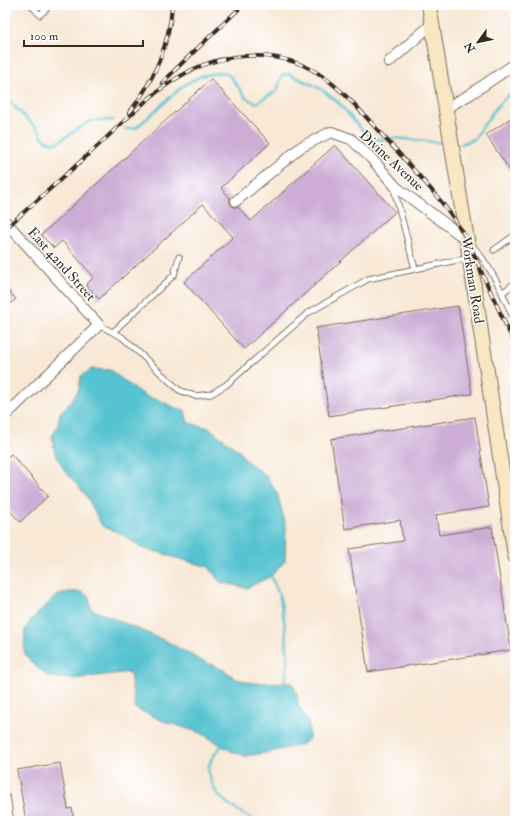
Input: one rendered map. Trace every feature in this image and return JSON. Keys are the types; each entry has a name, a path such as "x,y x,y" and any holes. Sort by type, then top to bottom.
{"street":[{"name":"Workman Road","path":"429,5 470,259 515,556"},
{"path":"389,62 432,24"},
{"path":"446,108 469,95 515,64"},
{"name":"Divine Avenue","path":"236,201 301,147 331,132 351,139 371,158 396,186 467,240"},
{"name":"East 42nd Street","path":"5,221 99,325"},
{"path":"5,416 99,325"},
{"path":"5,799 8,821"}],"lane":[{"path":"31,5 40,15 50,5"},
{"path":"396,186 395,192 415,269"},
{"path":"494,250 515,235"},
{"path":"467,240 481,255 502,293 515,322"},
{"path":"113,332 174,275 179,257"},
{"path":"99,325 122,337 179,390 195,396 211,394 226,385 308,312 368,279 458,260 470,259"},
{"path":"502,293 515,283"}],"water":[{"path":"92,369 110,370 149,398 157,399 175,408 185,410 188,423 209,428 239,451 246,460 266,476 277,493 286,526 285,561 271,576 247,588 220,582 209,567 144,549 120,533 102,526 86,495 65,471 55,453 52,437 58,425 60,413 70,403 79,389 81,376"},
{"path":"68,592 82,592 89,597 91,609 164,640 200,660 224,670 236,679 253,683 292,683 297,693 298,704 309,725 309,738 306,742 300,745 245,756 231,751 201,733 163,721 135,708 130,672 72,679 49,677 32,663 24,652 25,630 30,621 56,596"}],"building":[{"path":"211,79 270,143 221,188 230,198 231,205 238,207 251,221 335,145 395,212 244,349 184,282 233,237 203,204 99,299 86,285 94,277 62,241 54,248 41,235"},
{"path":"515,115 515,178 486,135"},
{"path":"5,287 16,299 5,309"},
{"path":"458,306 472,394 329,416 316,328"},
{"path":"475,417 489,507 436,515 439,535 492,527 511,650 368,672 349,549 403,541 400,520 345,529 331,439"},
{"path":"11,454 48,496 20,522 5,505 5,459"},
{"path":"60,763 68,809 72,808 74,821 26,821 17,770"}],"waterway":[{"path":"125,129 136,128 184,85 201,76 222,72 230,76 246,98 256,103 277,91 282,75 289,74 321,89 339,103 361,129 372,138 383,140 396,138 443,143"},
{"path":"461,144 474,139 495,109 515,88"},
{"path":"5,97 39,131 44,139 51,142 57,143 88,122 97,120 113,120"},
{"path":"268,574 271,576 279,596 287,643 287,668 282,684"},
{"path":"224,743 211,760 209,772 212,784 221,798 233,808 255,821"}],"railway":[{"path":"129,113 146,89 159,62 168,34 172,5"},
{"path":"162,83 243,5"},
{"path":"5,229 154,94 176,79 204,65 222,60 258,56 276,58 293,62 310,69 335,86 362,112 434,193 452,216 467,240 515,345"}]}
